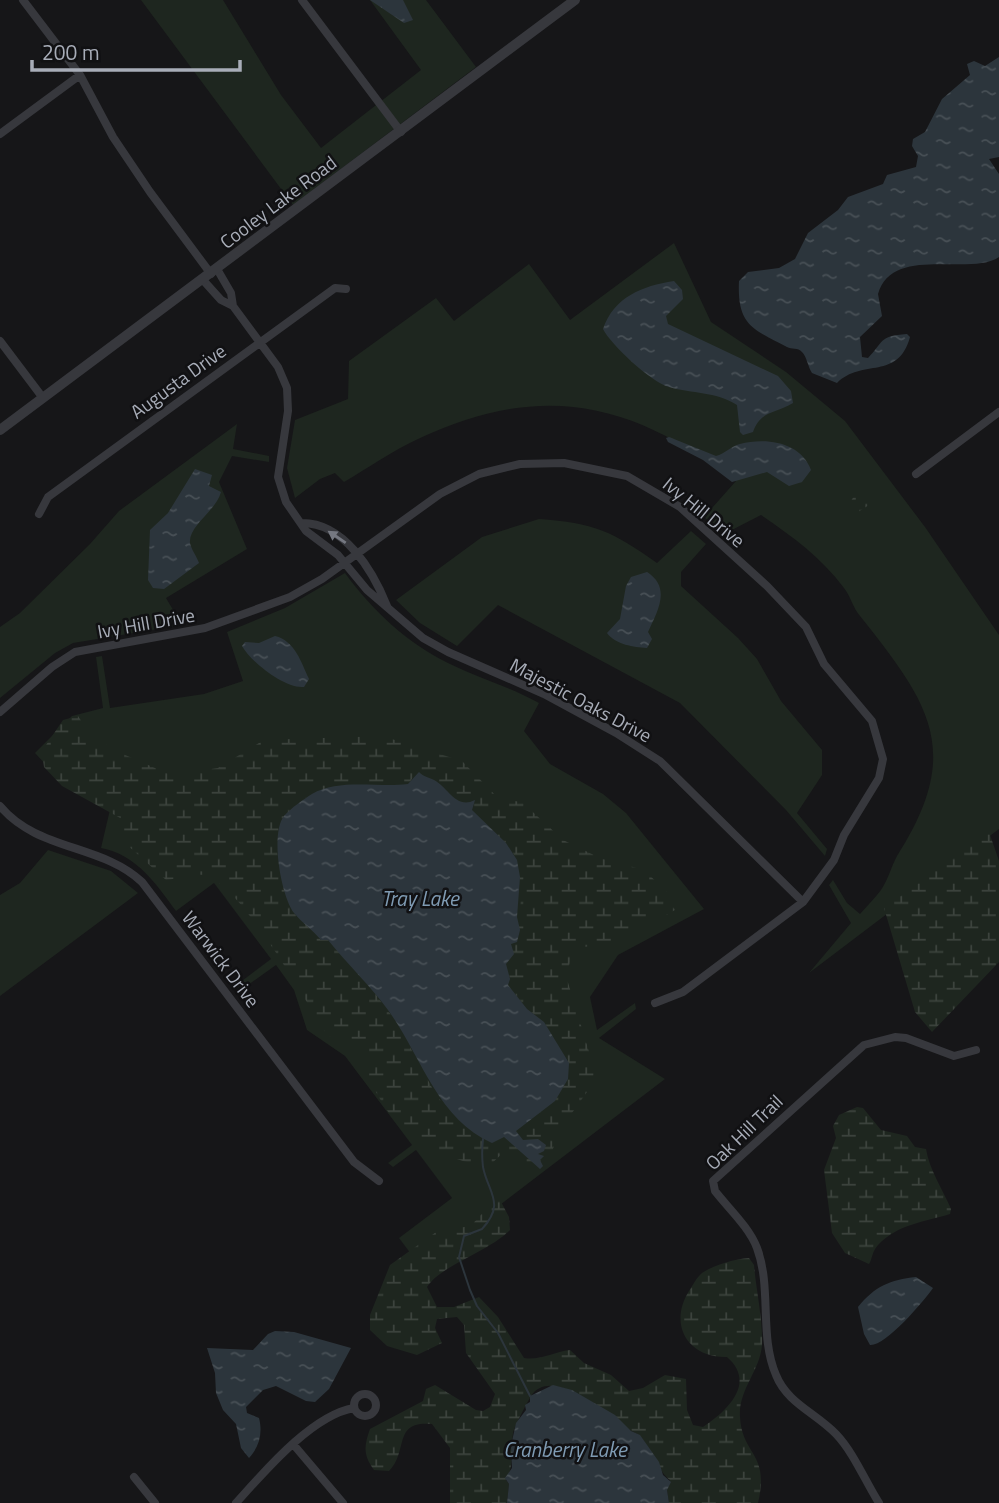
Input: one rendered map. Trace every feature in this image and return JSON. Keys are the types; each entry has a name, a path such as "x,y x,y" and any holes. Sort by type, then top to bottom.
{"street":[{"path":"23,0 80,75 113,138 211,274"},
{"path":"302,0 401,132"},
{"name":"Cooley Lake Road","path":"0,430 575,0"},
{"path":"0,134 80,75"},
{"name":"Majestic Oaks Drive","path":"211,274 222,300 233,306 260,341 278,367 287,388 288,411 278,477 286,502 306,531 345,562 368,590 423,638 448,652 544,694 616,733 660,761 803,902"},
{"name":"Majestic Oaks Drive","path":"211,274 231,293 233,306"},
{"name":"Augusta Drive","path":"39,514 48,497 260,341 335,288 346,289"},
{"path":"0,341 43,398"},
{"path":"916,474 999,412"},
{"name":"Ivy Hill Drive","path":"0,712 66,656 87,649 169,637 239,618 300,591 358,554 457,483 499,467 565,463 607,470 647,486 680,507 767,586 806,626 824,664 872,721 883,759 878,778 844,835 827,874 803,902 683,992 655,1003"},
{"name":"Majestic Oaks Drive","path":"301,523 313,523 329,531 358,554 374,576 388,608"},
{"name":"Warwick Drive","path":"0,806 33,832 121,865 142,883 347,1153 361,1169 379,1181"},
{"name":"Oak Hill Trail","path":"878,1503 845,1444 825,1423 788,1396 780,1384 770,1354 766,1298 757,1248 715,1191 713,1181 864,1045 895,1037 906,1038 954,1056 976,1050"},
{"path":"236,1503 293,1444 330,1418 354,1408"},
{"path":"293,1444 343,1503"},
{"path":"134,1477 155,1503"}],"green space":[{"path":"141,0 223,0 281,95 321,148 421,70 370,0 426,0 476,67 293,205"},
{"path":"674,243 711,322 786,372 845,421 925,527 999,635 999,829 809,973 851,923 829,885 833,880 847,903 860,914 879,893 918,819 929,787 933,757 930,730 920,703 905,676 858,613 844,588 816,557 761,515 724,534 704,517 736,481 697,454 659,433 621,417 584,408 545,406 505,410 463,421 408,444 344,482 335,473 320,479 295,498 287,468 295,420 348,399 349,361 436,298 454,321 529,264 570,320"},
{"path":"237,424 233,449 269,456 269,462 232,456 219,482 247,549 166,598 182,625 73,643 55,653 0,698 0,627 20,613 90,544 119,511"},
{"path":"860,492 867,492 872,503 855,514 850,513 851,501"},
{"path":"539,519 602,530 657,563 691,531 706,544 681,572 681,586 757,659 781,701 822,750 822,775 797,813 827,849 825,856 786,810 680,703 498,605 457,646 420,623 396,600 482,537"},
{"path":"345,573 379,613 420,647 450,664 539,703 524,731 550,764 603,794 626,813 704,909 618,955 590,997 597,1030 635,1003 636,1009 599,1038 665,1079 420,1266 399,1238 452,1198 416,1150 393,1167 388,1163 412,1145 345,1056 307,1030 294,990 276,965 238,992 234,987 271,959 214,883 176,911 153,881 135,864 101,848 112,801 60,780 35,753 72,716 103,708 96,657 102,656 110,708 204,694 243,681 227,632 285,608"},
{"path":"78,716 91,736 123,754 171,775 218,768 264,740 382,736 462,761 499,799 522,802 563,840 600,858 644,870 667,892 675,910 661,918 642,919 636,930 621,941 574,948 566,976 597,1078 564,1124 544,1169 536,1172 507,1149 489,1166 463,1161 423,1144 401,1127 385,1107 366,1074 372,1066 364,1052 350,1041 328,1036 271,945 235,898 218,882 203,875 166,880 124,842 122,819 62,786 44,767 42,751 63,720","holes":["415,775 423,775 436,781 463,802 468,804 475,800 472,810 475,815 507,844 517,864 521,906 515,943 511,944 513,955 506,964 510,979 508,985 527,1009 544,1022 568,1060 557,1097 516,1131 523,1140 541,1142 541,1152 538,1154 544,1156 536,1166 530,1157 504,1137 491,1143 482,1139 437,1097 397,1023 368,984 328,940 321,940 294,913 281,881 276,845 280,827 300,801 312,794 348,786 408,784"]},
{"path":"989,832 999,861 999,962 932,1032 915,1012 884,908"},
{"path":"48,850 111,871 138,893 0,996 0,895 20,883"},
{"path":"857,1107 863,1108 881,1130 907,1136 915,1147 926,1149 933,1172 951,1209 950,1214 894,1232 876,1247 869,1264 845,1253 832,1233 824,1170 836,1138 833,1126 839,1115"},
{"path":"491,1198 499,1198 509,1217 510,1230 434,1279 427,1287 437,1307 454,1307 479,1297 498,1317 524,1358 570,1350 584,1363 611,1375 629,1391 643,1388 665,1375 686,1379 687,1410 693,1425 703,1427 729,1405 739,1386 739,1377 736,1367 727,1357 713,1356 692,1346 682,1327 683,1304 702,1273 712,1267 749,1258 754,1265 762,1345 742,1398 740,1417 745,1440 761,1474 758,1503 669,1503 667,1490 670,1480 640,1436 580,1395 552,1386 540,1388 531,1396 514,1429 512,1457 506,1480 509,1484 507,1503 450,1503 450,1448 432,1424 411,1427 403,1438 399,1455 389,1471 374,1470 366,1450 370,1429 423,1401 426,1389 435,1385 476,1410 483,1411 490,1407 495,1394 466,1353 464,1325 457,1317 437,1319 435,1328 442,1343 417,1355 387,1346 370,1330 370,1315 390,1265 446,1225 468,1226 479,1218"}],"water":[{"path":"370,0 403,0 413,20 404,23"},
{"path":"999,57 999,157 989,159 999,174 999,257 986,262 933,264 899,270 886,279 878,294 882,316 860,337 862,357 868,358 886,338 907,334 910,337 904,351 888,364 857,371 837,383 812,373 800,350 775,341 749,324 741,307 739,281 748,272 779,268 795,259 808,233 838,210 848,197 883,184 887,175 916,167 918,156 912,146 913,139 925,132 942,99 970,75 967,64 974,61 985,66"},
{"path":"674,281 682,290 683,299 666,316 668,324 778,376 791,391 793,403 764,416 753,432 743,435 740,432 737,405 720,397 661,384 623,353 603,329 614,309 640,290"},
{"path":"666,438 716,456 737,445 750,442 782,444 799,453 811,470 802,482 789,486 767,472 732,482 703,460 668,442"},
{"path":"195,469 212,475 209,486 221,492 191,537 190,543 199,563 164,589 153,588 148,580 150,530 168,513"},
{"path":"647,572 655,578 661,593 648,632 652,639 647,648 620,643 607,633 620,619 626,586 631,577"},
{"path":"275,636 288,642 296,653 309,679 304,687 278,679 253,659 242,646 245,642 259,643"},
{"name":"Tray Lake","path":"419,772 439,783 457,800 475,800 472,810 506,843 517,860 520,877 517,917 520,930 517,942 511,944 514,954 506,964 510,979 508,985 527,1009 544,1022 569,1063 568,1079 555,1101 516,1131 523,1140 538,1139 546,1145 544,1151 538,1154 544,1156 540,1160 543,1166 540,1169 504,1137 492,1143 457,1118 432,1084 381,1001 328,940 321,940 294,913 281,880 278,836 284,816 290,810 323,789 347,785 408,784"},
{"path":"916,1277 933,1288 894,1331 870,1345 864,1334 858,1307 884,1285"},
{"path":"275,1331 294,1332 351,1348 329,1389 315,1402 306,1401 276,1386 263,1390 246,1407 247,1413 259,1418 261,1429 258,1445 249,1458 241,1448 236,1424 223,1410 216,1393 215,1373 207,1348 253,1350 268,1334"},
{"name":"Cranberry Lake","path":"553,1385 572,1390 615,1415 631,1431 640,1435 659,1462 663,1475 671,1482 667,1490 669,1503 507,1503 509,1484 505,1478 512,1468 511,1446 516,1423 526,1410 525,1405 530,1402 530,1396"}],"waterway":[{"path":"483,1139 483,1167 493,1198 493,1212 482,1229 464,1236 459,1257 477,1306 498,1333 530,1396"}]}
